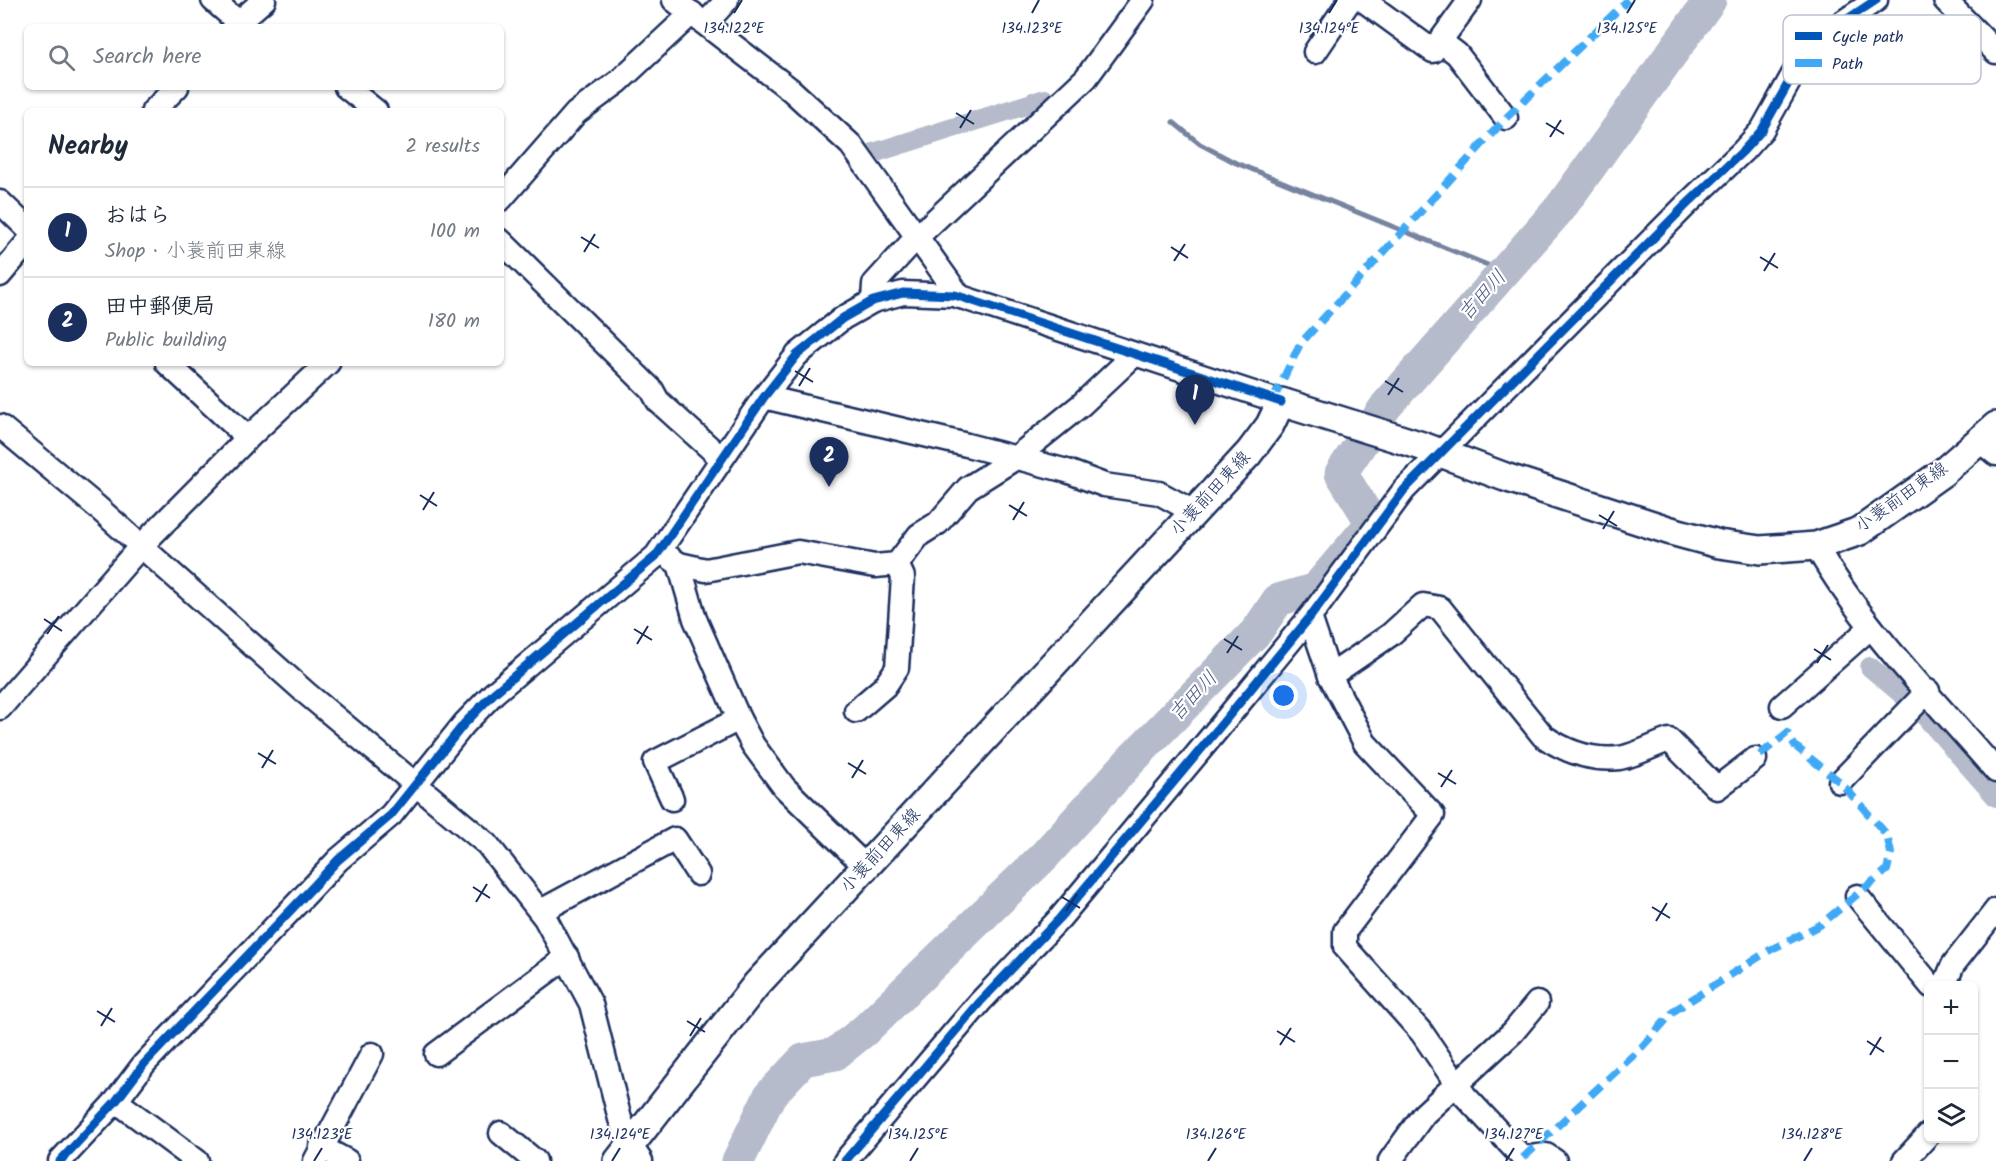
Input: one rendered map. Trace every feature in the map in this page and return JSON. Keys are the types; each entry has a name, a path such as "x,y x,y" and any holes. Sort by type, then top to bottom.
{"main road":[{"name":"小蓑前田東線","path":"630,1156 756,985 1249,453 1270,425 1281,402 1432,450 1627,517 1719,544 1760,550 1816,546 1860,531 1990,440"}],"street":[{"path":"213,0 250,18"},
{"path":"674,0 791,90 851,145 915,239 960,297"},
{"path":"504,196 576,112 699,18 727,0"},
{"path":"873,301 874,284 915,239 1086,78 1143,0"},
{"path":"1315,52 1350,0"},
{"path":"1363,0 1433,51 1470,0"},
{"path":"1854,15 1876,0"},
{"path":"1945,0 1960,15"},
{"path":"1981,37 1996,52"},
{"path":"1440,41 1457,54 1506,118"},
{"path":"845,1161 980,1002 1060,918 1310,617 1432,450 1743,151 1771,116 1788,84"},
{"path":"156,108 174,90"},
{"path":"350,90 371,108"},
{"path":"0,202 24,225"},
{"path":"504,244 652,390 658,401 721,458"},
{"path":"0,275 24,247"},
{"path":"60,1161 116,1101 144,1064 338,860 391,814 464,724 494,693 573,624 621,588 661,550 764,397 797,355 843,318 873,301 903,293 932,293 960,297 1281,402"},
{"path":"661,550 679,564 705,570 798,552 875,566 897,564 919,535 938,523 968,488 1014,459 1081,405 1134,355"},
{"path":"170,366 248,438"},
{"path":"0,708 140,547 248,438 325,366"},
{"path":"764,397 1067,471 1104,484 1160,493 1194,512"},
{"path":"0,426 96,506 306,693 487,844 541,911 591,1004 630,1156"},
{"path":"1816,546 1836,582 1871,627 1919,700 1996,771"},
{"path":"679,564 695,619 739,719 753,745 784,787 866,867"},
{"path":"856,711 885,686 897,668 903,577 897,564"},
{"path":"1330,676 1390,635 1423,604 1440,608 1543,736 1560,748 1585,755 1620,758 1669,740 1717,789 1755,759"},
{"path":"1310,617 1330,676 1365,743 1433,815 1345,931 1345,947 1422,1034 1465,1096 1521,1159 1546,1155 1556,1161"},
{"path":"1782,706 1871,627"},
{"path":"1840,782 1919,700"},
{"path":"672,799 655,762 739,719"},
{"path":"541,911 675,839 698,874"},
{"path":"1857,896 1927,981"},
{"path":"1946,981 1953,965 1996,910"},
{"path":"436,1054 567,957"},
{"path":"1390,1161 1424,1114 1513,1032 1537,1003"},
{"path":"347,1161 318,1154 372,1054"},
{"path":"116,1101 197,1161"},
{"path":"501,1132 535,1161"},
{"path":"1904,1161 1924,1140"}],"waterway":[{"name":"吉田川","path":"738,1161 770,1095 803,1060 835,1054 865,1030 1045,855 1131,760 1257,631 1278,600 1316,589 1372,523 1341,473 1386,406 1561,207 1710,0"},
{"path":"1004,112 1031,95"},
{"path":"867,155 1045,99"},
{"path":"1173,122 1200,144 1236,163 1505,272"},
{"path":"1870,667 1916,706 1996,797"}],"marked path":[{"path":"1273,400 1300,344 1506,118 1628,0"},
{"path":"1523,1158 1640,1049 1675,1010 1770,950 1820,925 1887,870 1891,853 1887,835 1840,782 1795,746 1787,733 1755,759"}],"cycle path":[{"path":"1854,15 1876,0"},
{"path":"845,1161 980,1002 1060,918 1217,730 1310,617 1404,490 1685,206 1743,151 1762,130 1788,84"},
{"path":"60,1161 116,1101 144,1064 338,860 391,815 464,724 494,693 656,556 764,397 797,355 843,318 873,301 903,293 955,295 1281,402"}],"place":[{"name":"おはら","path":"1195,425"},
{"name":"田中郵便局","path":"829,487"}]}
